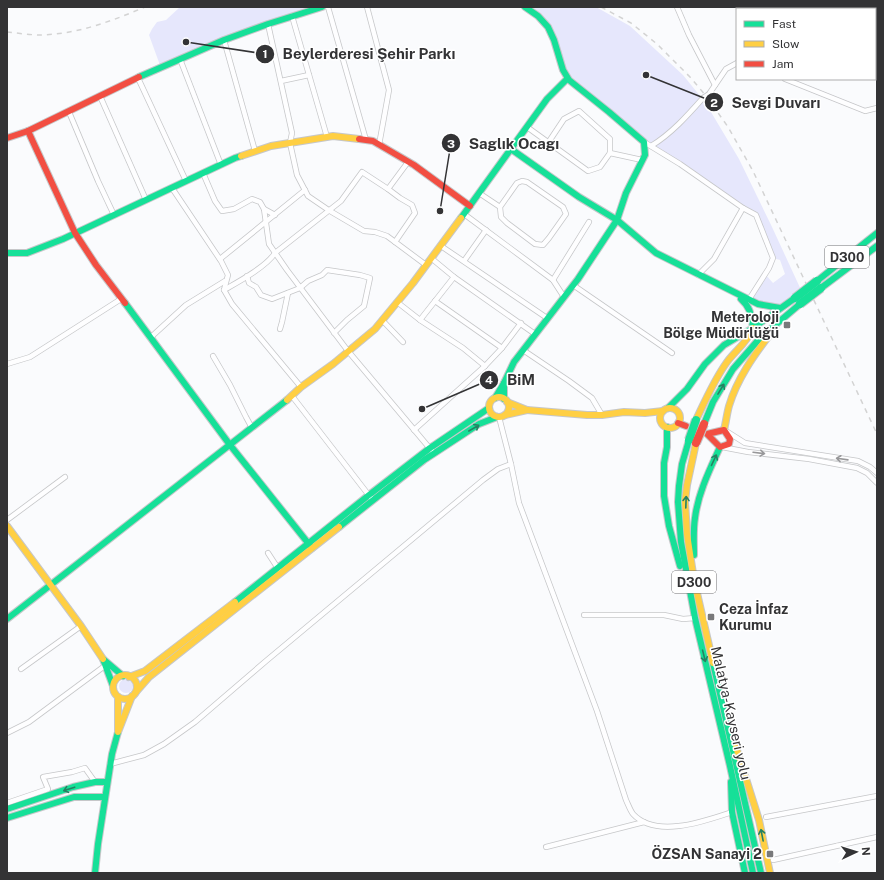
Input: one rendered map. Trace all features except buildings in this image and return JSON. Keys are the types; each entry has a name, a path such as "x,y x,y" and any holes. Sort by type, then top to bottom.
{"main road":[{"path":"7,138 28,131 138,78 224,40 322,7"},
{"path":"118,697 124,699 128,698 149,677 310,546 489,408 491,401 504,383 514,362 573,285 617,220 626,193 645,154 648,144 625,124 567,79 550,30 543,20 533,11 525,7"},
{"path":"8,617 51,586 252,428 301,387 333,364 375,329 441,246 547,99 567,79"},
{"path":"28,131 75,233 96,265 230,445 310,546"},
{"path":"7,252 27,253 75,233 235,158 271,146 333,136 373,141 379,144 414,165 470,206"},
{"path":"511,149 579,197 617,220 656,253 747,301 780,308"},
{"name":"Malatya-Kayseri yolu","path":"753,873 730,766 695,618 681,542 678,502 682,464 693,442 696,420 711,390 727,362 751,334 753,328 780,308 797,301 817,280 877,233"},
{"name":"D300","path":"761,873 694,580 686,534 685,502 693,442 704,424 713,402 733,369 760,338 782,318 797,301 821,288 877,246"},
{"path":"660,420 660,417 665,410 687,389 704,364 724,345 753,328 751,310 747,301"},
{"path":"694,580 694,530 696,512 706,480 720,447 729,444 730,439 724,430 729,406 739,381 756,352 782,318"},
{"path":"500,416 509,408 506,400 504,383"},
{"path":"494,398 500,397 527,410"},
{"path":"489,408 492,414 500,416"},
{"path":"432,451 479,424 500,416 527,410 602,415 624,412 645,413 674,409 678,414 678,423 673,427 666,427"},
{"path":"645,413 660,420 666,427 667,447 664,463 664,496 669,526 695,618"},
{"path":"678,423 686,426"},
{"path":"720,447 707,434 724,430"},
{"path":"7,526 81,626 104,662 115,693 118,697 118,732"},
{"path":"113,686 116,679 146,671 279,571"},
{"path":"95,873 112,754 118,732 136,687 134,680 104,662"},
{"path":"726,719 759,820 770,873"},
{"path":"730,766 732,812 746,873"},
{"path":"7,809 73,787 95,782 107,782"},
{"path":"7,818 74,798 105,797"}],"street":[{"path":"328,7 366,140"},
{"path":"367,7 389,90 379,144"},
{"path":"677,7 715,85"},
{"path":"292,16 327,137"},
{"path":"268,24 292,133 290,143 297,175 308,196 364,231 375,232 387,236 454,277 535,334"},
{"path":"224,40 255,151"},
{"path":"180,59 221,165"},
{"path":"648,144 662,140 703,98 709,94 726,69 736,64"},
{"path":"281,81 309,74"},
{"path":"138,78 186,181"},
{"path":"788,80 866,111 877,108"},
{"path":"100,96 146,200"},
{"path":"527,127 548,143 588,171 600,167 610,153 610,139 579,111 564,119 548,143"},
{"path":"69,112 114,215"},
{"path":"648,144 680,164 743,208 756,215 773,258 769,268 747,301"},
{"path":"610,153 642,160"},
{"path":"388,188 408,162"},
{"path":"224,290 271,259 275,253 330,211 341,201 362,172 412,205 414,213 395,242"},
{"path":"203,173 215,201 222,211 234,209 252,199 260,202 264,209 269,244 275,253 348,351 432,451"},
{"path":"479,193 500,208 501,217 507,223 535,244 543,245 566,214 563,207 527,182 522,181 517,183 500,208"},
{"path":"172,188 220,259 228,275 225,281 224,290 232,304 301,387"},
{"path":"220,259 305,190"},
{"path":"698,275 714,258 743,208"},
{"path":"264,209 275,215"},
{"path":"464,214 553,280 564,296"},
{"path":"553,280 589,222"},
{"path":"464,261 486,230"},
{"path":"441,246 547,318"},
{"path":"247,276 249,283 256,287 261,295 272,300 300,288 308,281 322,275 327,270 370,278 364,306 334,333"},
{"path":"420,320 454,277"},
{"path":"150,338 186,305 225,281"},
{"path":"573,285 672,353"},
{"path":"280,329 288,293"},
{"path":"7,364 30,357 121,298"},
{"path":"435,301 502,348"},
{"path":"397,302 486,366"},
{"path":"382,320 403,342"},
{"path":"414,430 486,366 521,323"},
{"path":"523,350 592,398 602,415"},
{"path":"213,356 252,428"},
{"path":"292,396 371,498"},
{"path":"500,416 518,503 597,712 626,800 633,814 644,822 664,827 672,827 705,821 732,812"},
{"path":"724,430 745,443 858,461 870,467 877,473"},
{"path":"720,447 857,468 867,473 877,483"},
{"path":"110,764 144,755 164,744 196,722 266,661 483,480 498,469 511,464"},
{"path":"7,520 65,477"},
{"path":"268,553 279,571"},
{"path":"584,615 664,615 683,619 695,618"},
{"path":"21,669 81,626"},
{"path":"7,733 29,722 104,662"},
{"path":"7,803 48,789 43,777 85,768 95,782"},
{"path":"766,818 877,796"},
{"path":"546,847 644,822"},
{"path":"773,860 877,837"}],"shaded area":[{"path":"180,7 322,7 276,21 161,68 149,35 157,22 166,20"},
{"path":"525,7 596,7 630,26 683,75 705,102 739,159 802,292 780,308 749,300 765,274 773,283 785,274 780,260 773,258 756,215 644,142 567,79 550,30"},
{"path":"126,679 131,681 133,686 131,691 126,693 121,691 119,686 121,681"}],"railway":[{"path":"7,32 41,35 68,32 107,22 145,7"},
{"path":"601,7 631,23 657,44 690,77 707,97 728,127 753,171 877,434"}],"traffic: fast":[{"path":"139,77 224,40 322,7"},
{"path":"504,383 514,362 578,279 617,220 626,193 645,155 644,142 569,80 563,70 554,40 548,27 538,16 525,7"},
{"path":"461,218 547,99 567,79"},
{"path":"511,149 579,197 617,220 656,253 758,304 780,308"},
{"path":"7,253 27,253 63,239 241,156"},
{"path":"817,281 877,233"},
{"path":"821,288 877,246"},
{"path":"795,298 817,281"},
{"path":"800,304 821,288"},
{"path":"668,408 687,389 705,364 724,345 753,328 795,298"},
{"path":"741,299 749,309 753,328"},
{"path":"125,303 230,445 312,548"},
{"path":"704,424 713,402 733,369 760,338 800,304"},
{"path":"495,398 504,383 504,399"},
{"path":"7,619 287,400"},
{"path":"235,602 430,448 489,408"},
{"path":"339,527 424,460 479,424 497,417"},
{"path":"689,440 696,420"},
{"path":"667,427 667,447 664,463 664,496 669,526 680,566"},
{"path":"689,440 682,464 679,486 678,502 681,542 695,618 730,766 753,873"},
{"path":"694,555 694,527 699,499 720,447"},
{"path":"113,686 103,659 123,676"},
{"path":"713,663 761,873"},
{"path":"95,873 112,754 118,732"},
{"path":"7,809 73,787 95,782 107,782"},
{"path":"731,782 732,812 745,873"},
{"path":"7,818 74,797 105,797"}],"traffic: slow":[{"path":"241,156 271,146 333,136 359,139"},
{"path":"287,400 301,387 333,364 375,329 413,283 461,218"},
{"path":"696,420 722,369 748,338 753,328"},
{"path":"724,430 732,396 741,377 771,333"},
{"path":"499,397 506,400 509,407 506,414 499,417 492,414 489,407 492,400 499,397"},
{"path":"505,415 527,410 507,402"},
{"path":"670,408 677,411 680,418 677,425 670,428 663,425 660,418 663,411 670,408"},
{"path":"527,410 587,415 663,411"},
{"path":"696,443 685,501 687,534 694,580 713,663"},
{"path":"7,526 81,626 103,659"},
{"path":"135,693 149,677 339,527"},
{"path":"129,677 145,671 235,602"},
{"path":"125,675 133,679 137,687 133,695 125,699 117,695 113,687 117,679 125,675"},
{"path":"118,697 118,732 132,696"},
{"path":"736,747 759,820 770,873"}],"traffic: jam":[{"path":"7,138 28,131 139,77"},
{"path":"28,131 75,233 96,265 125,303"},
{"path":"359,139 373,141 414,165 470,206"},
{"path":"678,423 686,426"},
{"path":"696,443 704,424"},
{"path":"724,430 730,439 729,444 720,447 707,434 724,430"}],"place":[{"name":"Beylerderesi Şehir Parkı","path":"186,42"},
{"name":"Sevgi Duvarı","path":"646,75"},
{"name":"Saglık Ocagı","path":"440,211"},
{"name":"Meteroloji Bölge Müdürlüğü","path":"787,325"},
{"name":"BiM","path":"422,409"},
{"name":"Ceza İnfaz Kurumu","path":"711,617"},
{"name":"ÖZSAN Sanayi 2","path":"770,854"}]}
